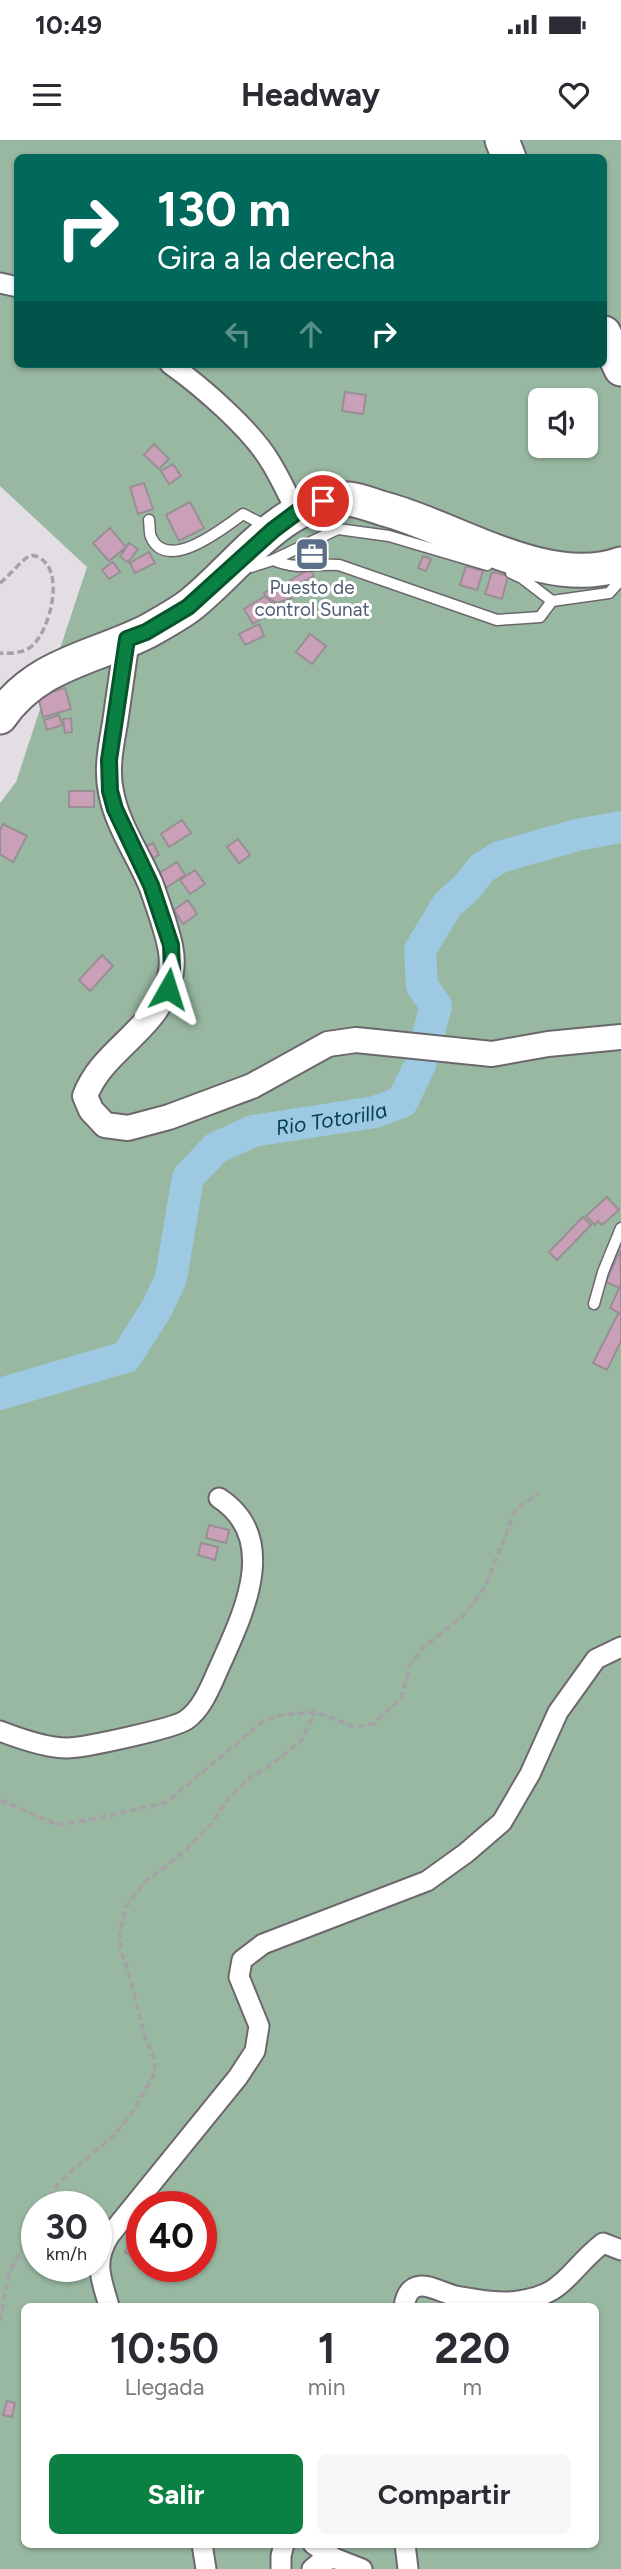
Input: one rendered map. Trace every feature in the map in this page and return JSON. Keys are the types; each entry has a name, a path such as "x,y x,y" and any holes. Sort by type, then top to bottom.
{"highway":[{"path":"607,339 621,369"},
{"path":"0,717 27,685 77,659 146,632 188,607 240,560 281,534 323,501 350,499 411,517 520,559 566,572 611,568 621,564"}],"street":[{"path":"176,368 200,385 270,461 281,534"},
{"path":"127,639 109,760 110,791 115,809 151,885 171,945 172,969 168,989 153,1016 105,1062 91,1081 85,1096 91,1110 105,1125 119,1128 147,1124 253,1086 328,1044 356,1040 492,1054 548,1044 621,1037"},
{"path":"0,1731 67,1748 121,1738 186,1721 201,1704 217,1672 242,1614 252,1578 250,1540 244,1520 233,1506 219,1498"},
{"path":"108,2303 100,2277 100,2252 109,2236 238,2077 255,2051 258,2026 239,1978 242,1960 263,1944 427,1881 466,1853 502,1822 530,1774 558,1712 596,1659 621,1647"},
{"path":"405,2303 413,2288 419,2287 492,2301 511,2302 537,2296 565,2283 603,2243 621,2250"},
{"path":"203,2548 206,2569"},
{"path":"281,2569 283,2548"},
{"path":"319,2548 334,2558 362,2569"},
{"path":"405,2548 408,2569"},
{"path":"312,2569 318,2563 334,2558"}],"lane":[{"path":"149,520 151,538 161,548 173,552 192,548 243,514 281,534 338,529 389,536 523,578 552,601"},
{"path":"281,534 291,568 339,565 497,620 540,617 552,601 609,593 621,580"},
{"path":"594,1304 603,1272 621,1228"}],"path":[{"path":"0,583 27,557 34,555 46,561 53,575 53,602 47,621 32,646 22,652 0,653"},
{"path":"0,1800 58,1825 145,1808 167,1801 263,1721 280,1715 316,1712 355,1727 374,1723 401,1698 411,1663 424,1647 464,1615 485,1587 516,1508 539,1493"},
{"path":"56,2191 67,2175 128,2120 154,2075 155,2060 145,2037 127,1966 121,1953 120,1932 125,1907 146,1881 184,1852 211,1824 228,1799 253,1775 267,1768 301,1741 316,1712"},
{"path":"0,2320 9,2273 21,2250"}],"green space":[{"path":"0,140 621,140 621,2569 0,2569 0,803 16,782 87,567 0,486"}],"building":[{"path":"345,392 366,395 363,414 342,411"},
{"path":"154,444 169,459 159,469 144,455"},
{"path":"173,464 181,476 169,484 161,471"},
{"path":"144,483 153,509 138,514 130,487"},
{"path":"190,502 204,528 179,541 166,515"},
{"path":"110,528 126,547 109,561 93,543"},
{"path":"129,543 138,549 128,562 120,557"},
{"path":"149,552 155,563 135,573 130,563"},
{"path":"423,556 431,559 426,571 418,568"},
{"path":"113,562 120,572 109,579 102,570"},
{"path":"466,566 483,571 477,590 460,585"},
{"path":"310,569 314,576 292,588 289,581"},
{"path":"492,572 508,576 502,599 485,594"},
{"path":"279,584 285,594 288,592 292,598 277,603 264,593"},
{"path":"265,596 278,608 253,624 244,609"},
{"path":"259,624 264,636 245,645 239,634"},
{"path":"310,634 326,646 312,664 296,652"},
{"path":"65,688 71,709 43,717 38,696"},
{"path":"59,715 62,725 47,730 44,720"},
{"path":"71,718 72,732 65,733 63,719"},
{"path":"69,791 94,791 94,807 69,807"},
{"path":"182,820 191,833 169,847 161,834"},
{"path":"3,824 27,836 13,862 0,854 0,831"},
{"path":"238,839 250,855 239,863 227,847"},
{"path":"153,843 159,855 151,859 146,847"},
{"path":"177,862 185,875 166,888 158,874"},
{"path":"195,870 205,884 190,894 180,880"},
{"path":"188,900 197,914 183,924 174,910"},
{"path":"102,955 113,966 90,991 79,980"},
{"path":"607,1197 619,1210 602,1225 598,1221 595,1225 586,1216"},
{"path":"583,1217 591,1225 557,1260 549,1252"},
{"path":"620,1250 621,1283 619,1288 606,1282"},
{"path":"621,1284 621,1314 610,1308"},
{"path":"618,1314 621,1315 621,1341 607,1370 593,1363"},
{"path":"209,1525 229,1530 226,1543 206,1538"},
{"path":"201,1543 218,1547 215,1560 198,1555"},
{"path":"7,2401 15,2403 12,2417 3,2415"}],"waterway":[{"name":"Rio Totorilla","path":"0,1394 126,1357 157,1308 171,1278 188,1177 216,1148 253,1131 375,1112 402,1102 420,1065 436,1006 422,986 420,950 447,905 467,887 482,868 500,857 577,835 621,827"}],"place":[{"name":"Puesto de control Sunat","path":"312,554"}],"route":[{"path":"168,989 172,969 171,945 151,885 115,809 110,791 109,760 127,639 146,632 188,607 273,530 297,512 323,501"}]}
